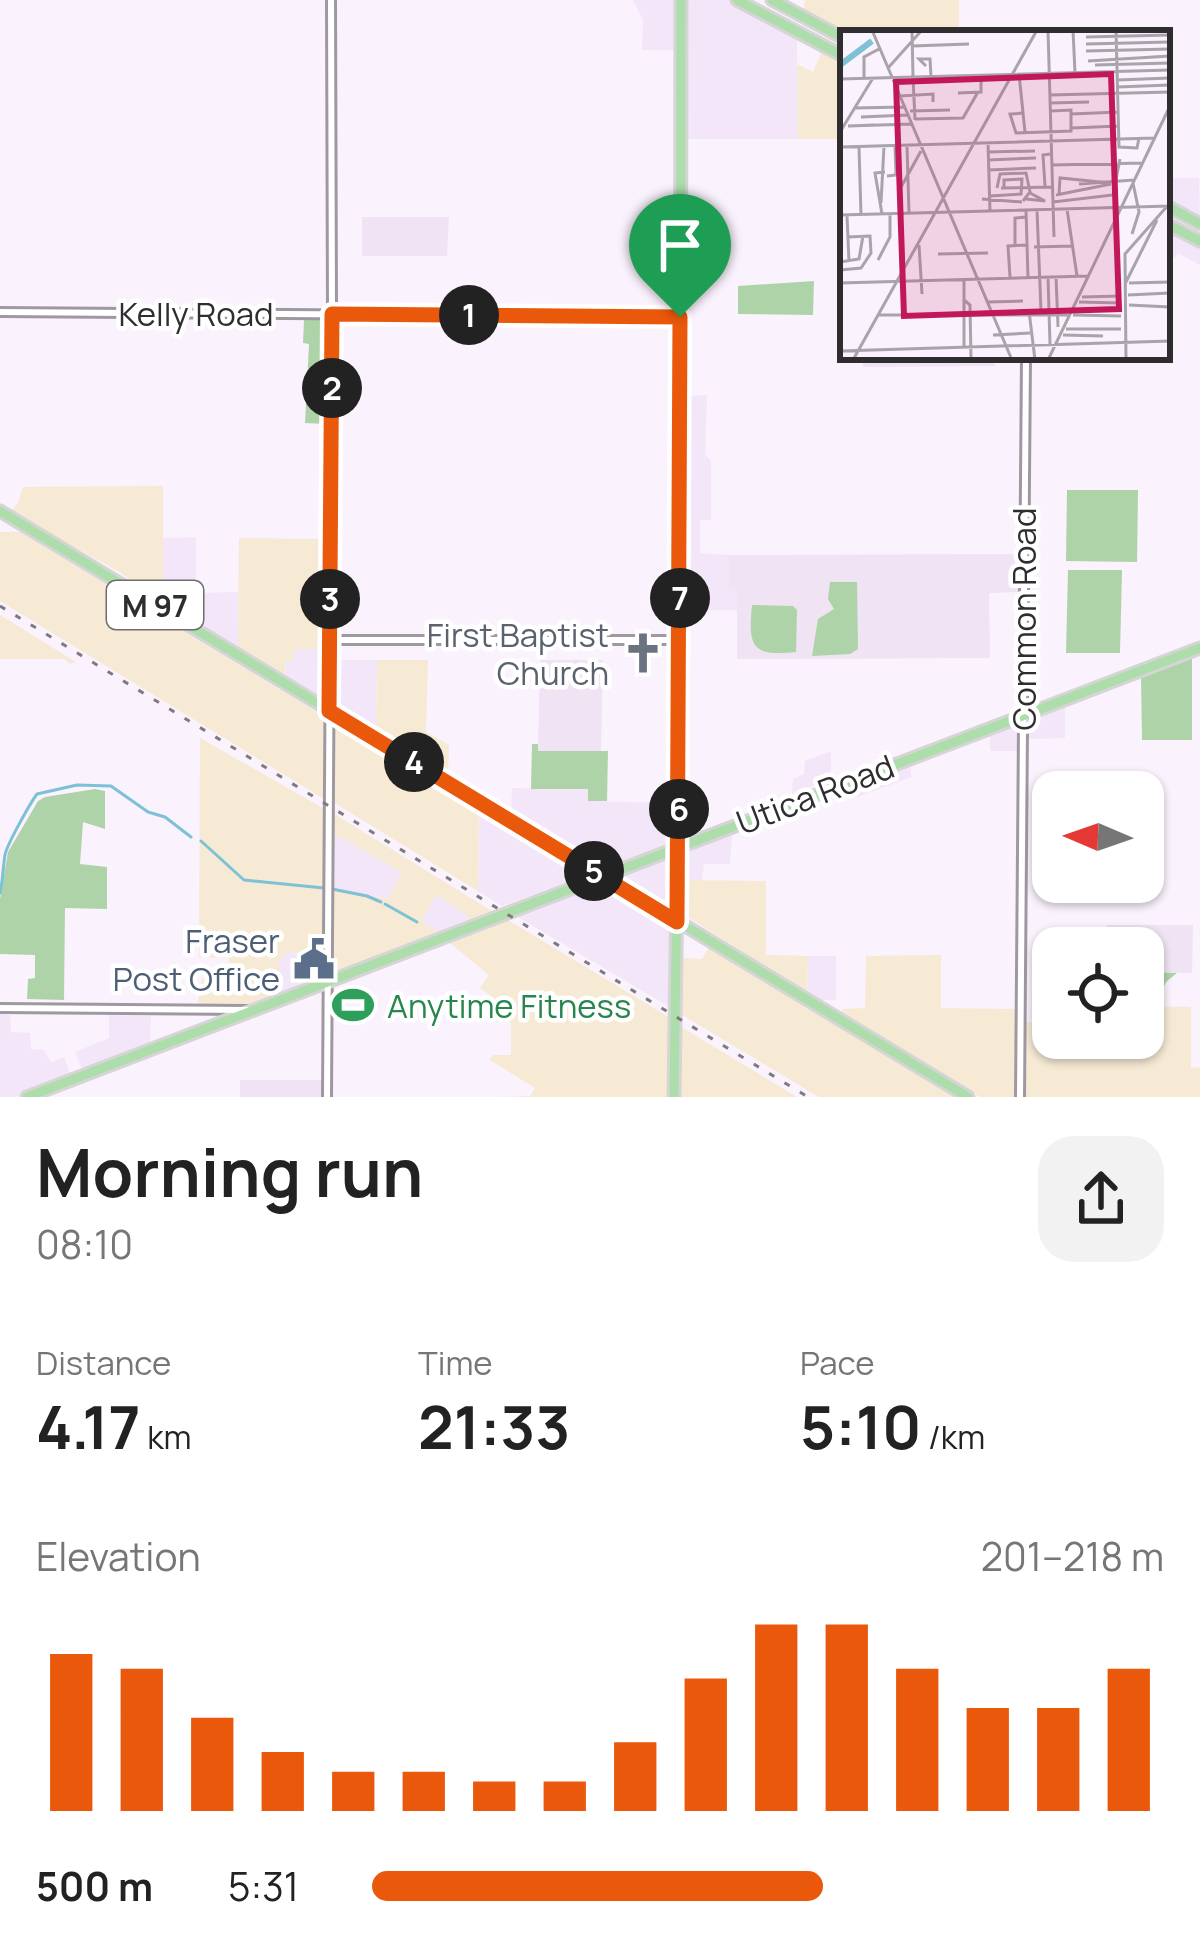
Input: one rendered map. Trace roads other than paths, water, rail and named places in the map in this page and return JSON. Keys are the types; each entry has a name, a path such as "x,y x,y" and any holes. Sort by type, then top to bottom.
{"main road":[{"path":"674,1097 681,0"},
{"path":"737,0 840,54"},
{"path":"763,14 772,0 840,35"},
{"path":"831,49 840,44"},
{"path":"1170,208 1199,223 1195,238"},
{"name":"M 97","path":"0,512 968,1097"},
{"name":"Utica Road","path":"28,1097 1200,648"}],"street":[{"path":"327,1097 331,0"},
{"name":"Kelly Road","path":"0,312 680,317"},
{"name":"Common Road","path":"1020,1097 1026,360"},
{"path":"330,640 680,640"},
{"path":"0,1008 251,1010"},
{"path":"218,1010 227,1019"}],"waterway":[{"path":"0,893 7,850 37,794 77,785 111,786 191,837"},
{"path":"201,841 244,880 324,888"},
{"path":"332,889 381,902"},
{"path":"385,904 417,922"}],"railway":[{"path":"0,606 808,1097"}],"place":[{"name":"First Baptist Church","path":"643,653"},
{"name":"Fraser Post Office","path":"314,959"},
{"name":"Anytime Fitness","path":"353,1005"}]}
